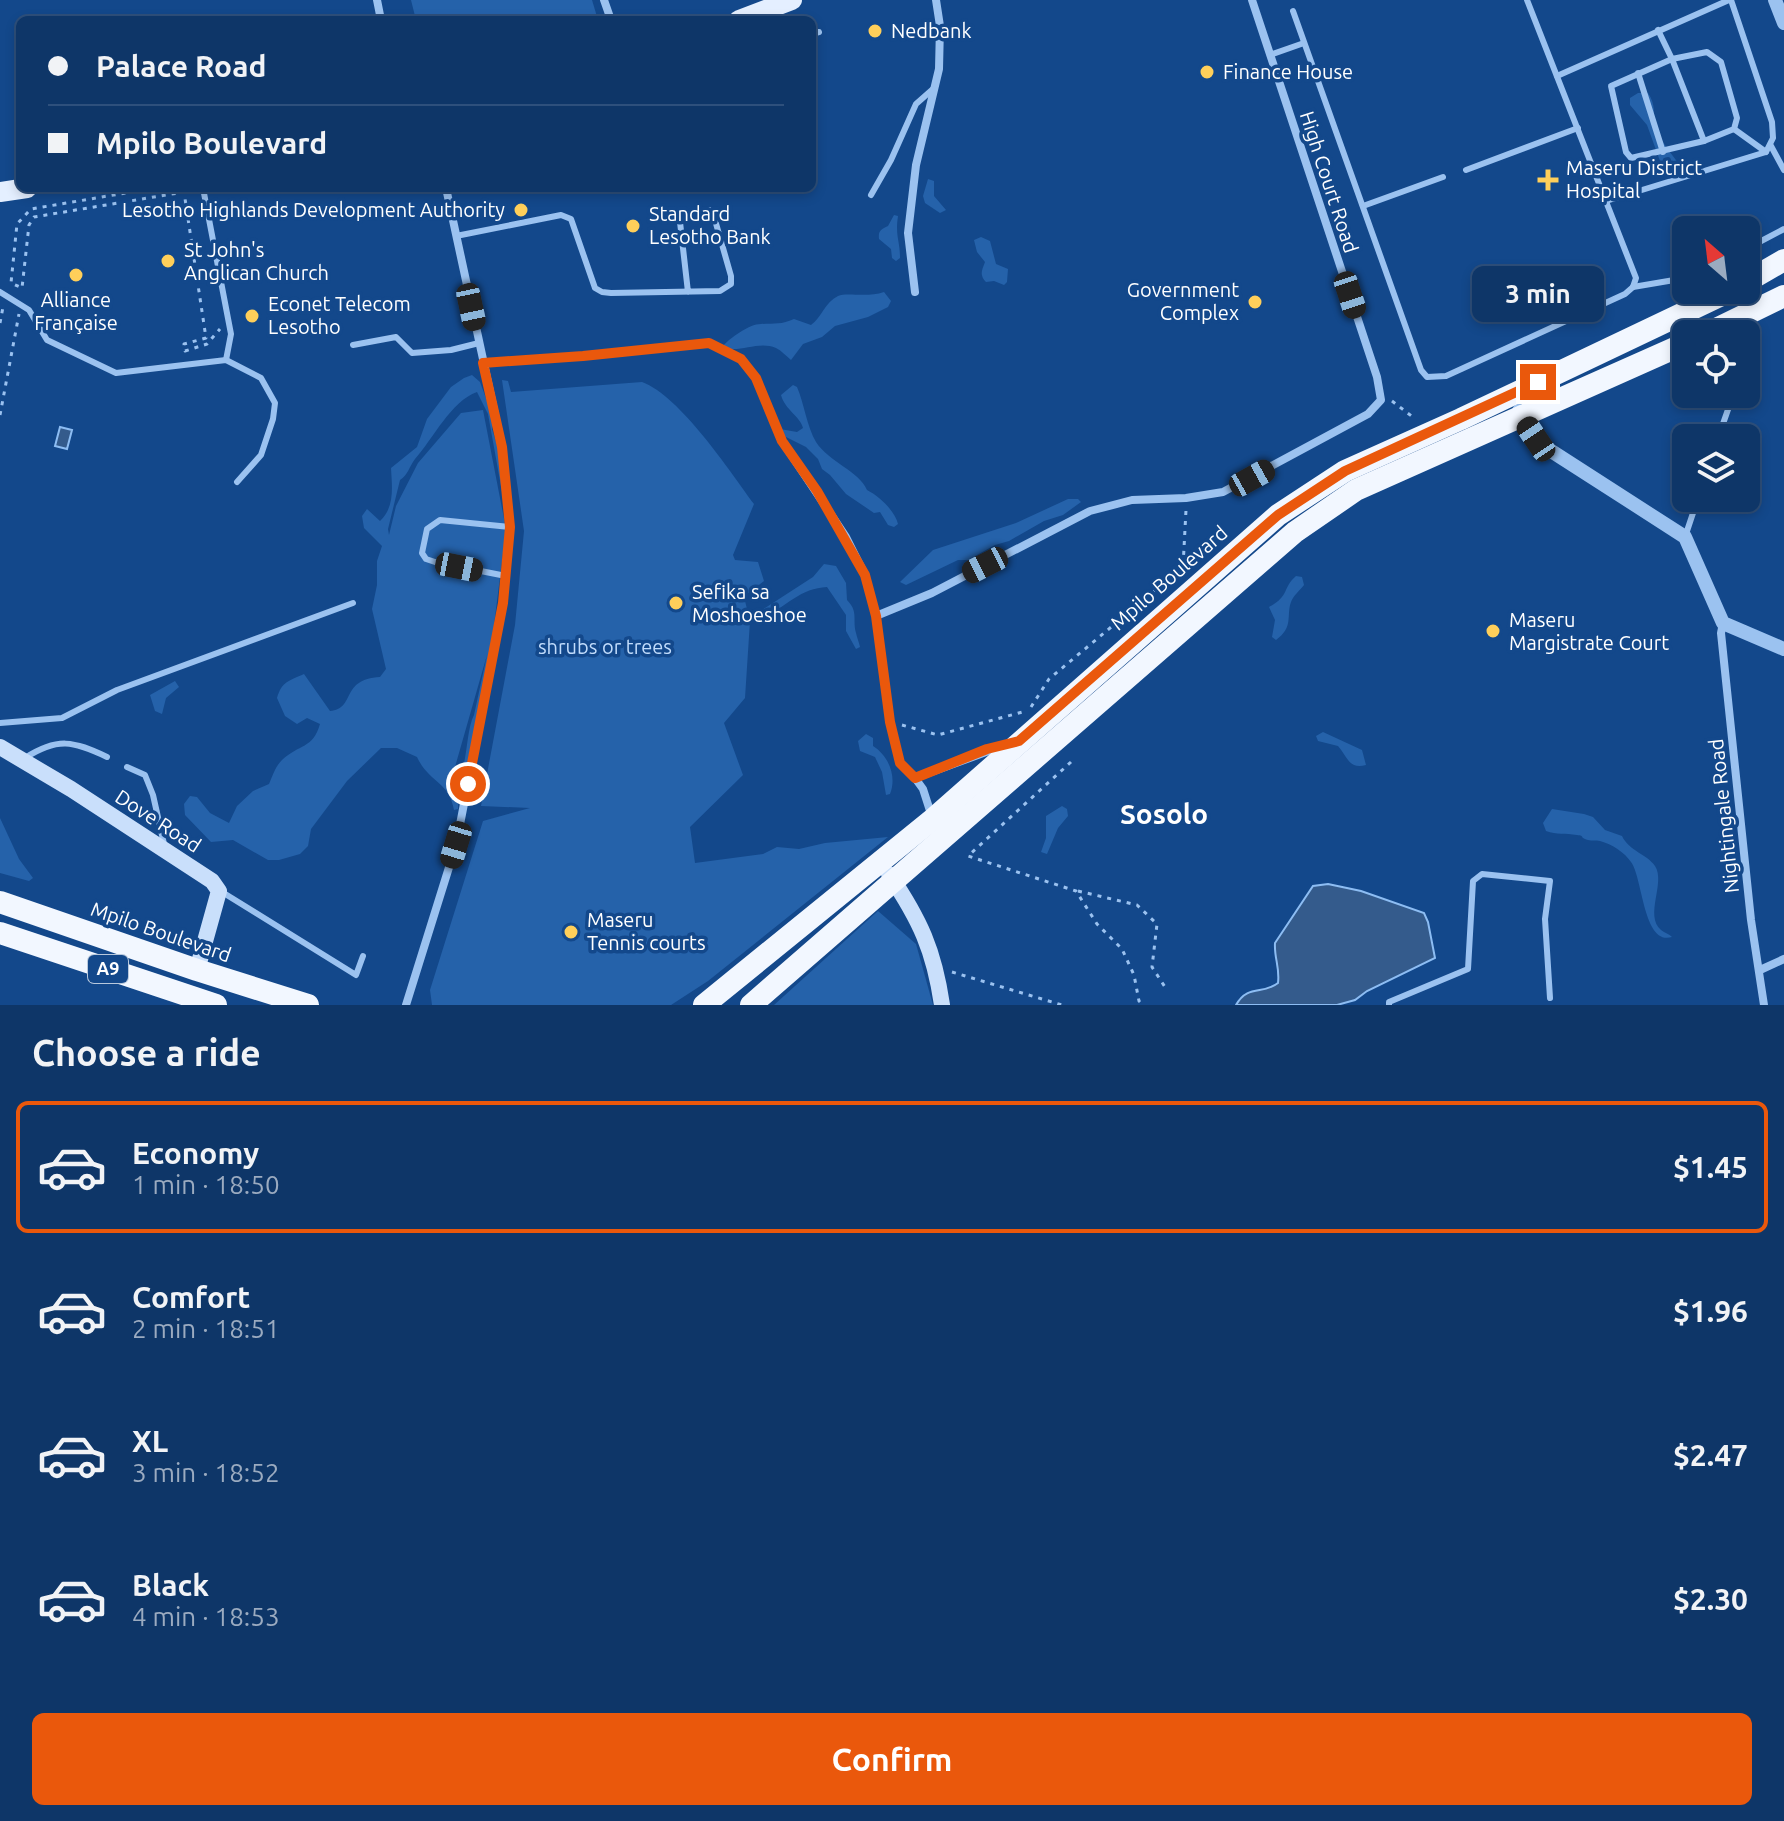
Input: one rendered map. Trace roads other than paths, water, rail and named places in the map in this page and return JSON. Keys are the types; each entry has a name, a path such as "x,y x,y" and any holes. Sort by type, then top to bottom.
{"highway":[{"path":"1760,274 1784,260"},
{"path":"1735,320 1784,296"},
{"name":"Mpilo Boulevard","path":"704,1005 933,819 1278,515 1345,471 1702,304"},
{"path":"751,1005 1295,532 1356,490 1672,349"},
{"name":"Mpilo Boulevard","path":"0,902 308,1005"},
{"name":"A9","path":"0,933 216,1005"}],"main road":[{"path":"750,16 792,0"},
{"name":"Dove Road","path":"0,747 205,875 219,891"},
{"path":"882,862 914,911 937,968 942,1005"},
{"path":"197,970 219,891"}],"street":[{"path":"915,292 908,233 916,165 939,69 940,26 936,0"},
{"name":"High Court Road","path":"876,616 932,593 1090,511 1132,500 1186,498 1223,492 1368,414 1381,400 1377,377 1252,0"},
{"path":"1775,0 1784,23"},
{"path":"406,1005 456,845 503,603 510,527 502,447 447,192"},
{"path":"483,363 709,343 741,359 756,378 782,441 846,537 865,575 876,616 890,722 900,763 923,789 933,819"},
{"path":"1510,395 1521,417 1545,447 1685,537 1723,623 1784,649"},
{"name":"Nightingale Road","path":"1723,623 1721,633 1751,920 1764,1005"},
{"path":"915,778 987,749 1019,741"},
{"path":"1760,970 1784,959"}],"lane":[{"path":"1293,11 1421,370 1427,377 1446,376 1625,294 1633,287 1636,278 1527,0"},
{"path":"1557,76 1730,0 1772,122 1769,149"},
{"path":"1658,30 1704,141"},
{"path":"1270,55 1304,43"},
{"path":"1707,52 1721,62 1737,118 1734,129 1704,141 1631,158 1626,152 1611,86 1672,59 1707,52"},
{"path":"1638,73 1663,152"},
{"path":"871,195 891,160 916,104 933,89"},
{"path":"1466,170 1578,128"},
{"path":"1734,129 1769,149 1784,170"},
{"path":"1606,201 1769,149"},
{"path":"1363,206 1443,177"},
{"path":"204,192 231,334 226,360"},
{"path":"456,236 561,215 571,219 595,288 602,292 688,292 720,291 731,284 713,213 709,210 680,222 688,292"},
{"path":"1760,242 1784,229"},
{"path":"1633,287 1672,280"},
{"path":"0,292 29,310 47,340 116,373 226,360 261,378 275,403 261,455 237,482"},
{"path":"353,345 396,337 412,353 451,350 479,343"},
{"path":"1685,537 1693,512"},
{"path":"506,576 435,562 426,559 422,553 427,529 440,520 510,527"},
{"path":"0,723 62,718 117,690 353,603"},
{"path":"22,760 44,746 63,742 81,745 107,757"},
{"path":"127,767 145,775 165,850"},
{"path":"1389,1005 1389,1002 1468,969 1473,881 1482,874 1550,881 1545,919 1550,998"},
{"path":"219,891 356,975 363,956"}],"place":[{"name":"Nedbank","path":"875,31"},
{"name":"Finance House","path":"1207,72"},
{"name":"Maseru District Hospital","path":"1548,180"},
{"name":"Lesotho Highlands Development Authority","path":"521,210"},
{"name":"Standard Lesotho Bank","path":"633,226"},
{"name":"St John's Anglican Church","path":"168,261"},
{"name":"Alliance Française","path":"76,275"},
{"name":"Government Complex","path":"1255,302"},
{"name":"Econet Telecom Lesotho","path":"252,316"},
{"name":"Sefika sa Moshoeshoe","path":"676,603"},
{"name":"Maseru Margistrate Court","path":"1493,631"},
{"name":"Maseru Tennis courts","path":"571,932"}],"district":[{"name":"Sosolo","path":"1164,814"}],"park label":[{"name":"shrubs or trees","path":"605,647"}]}
